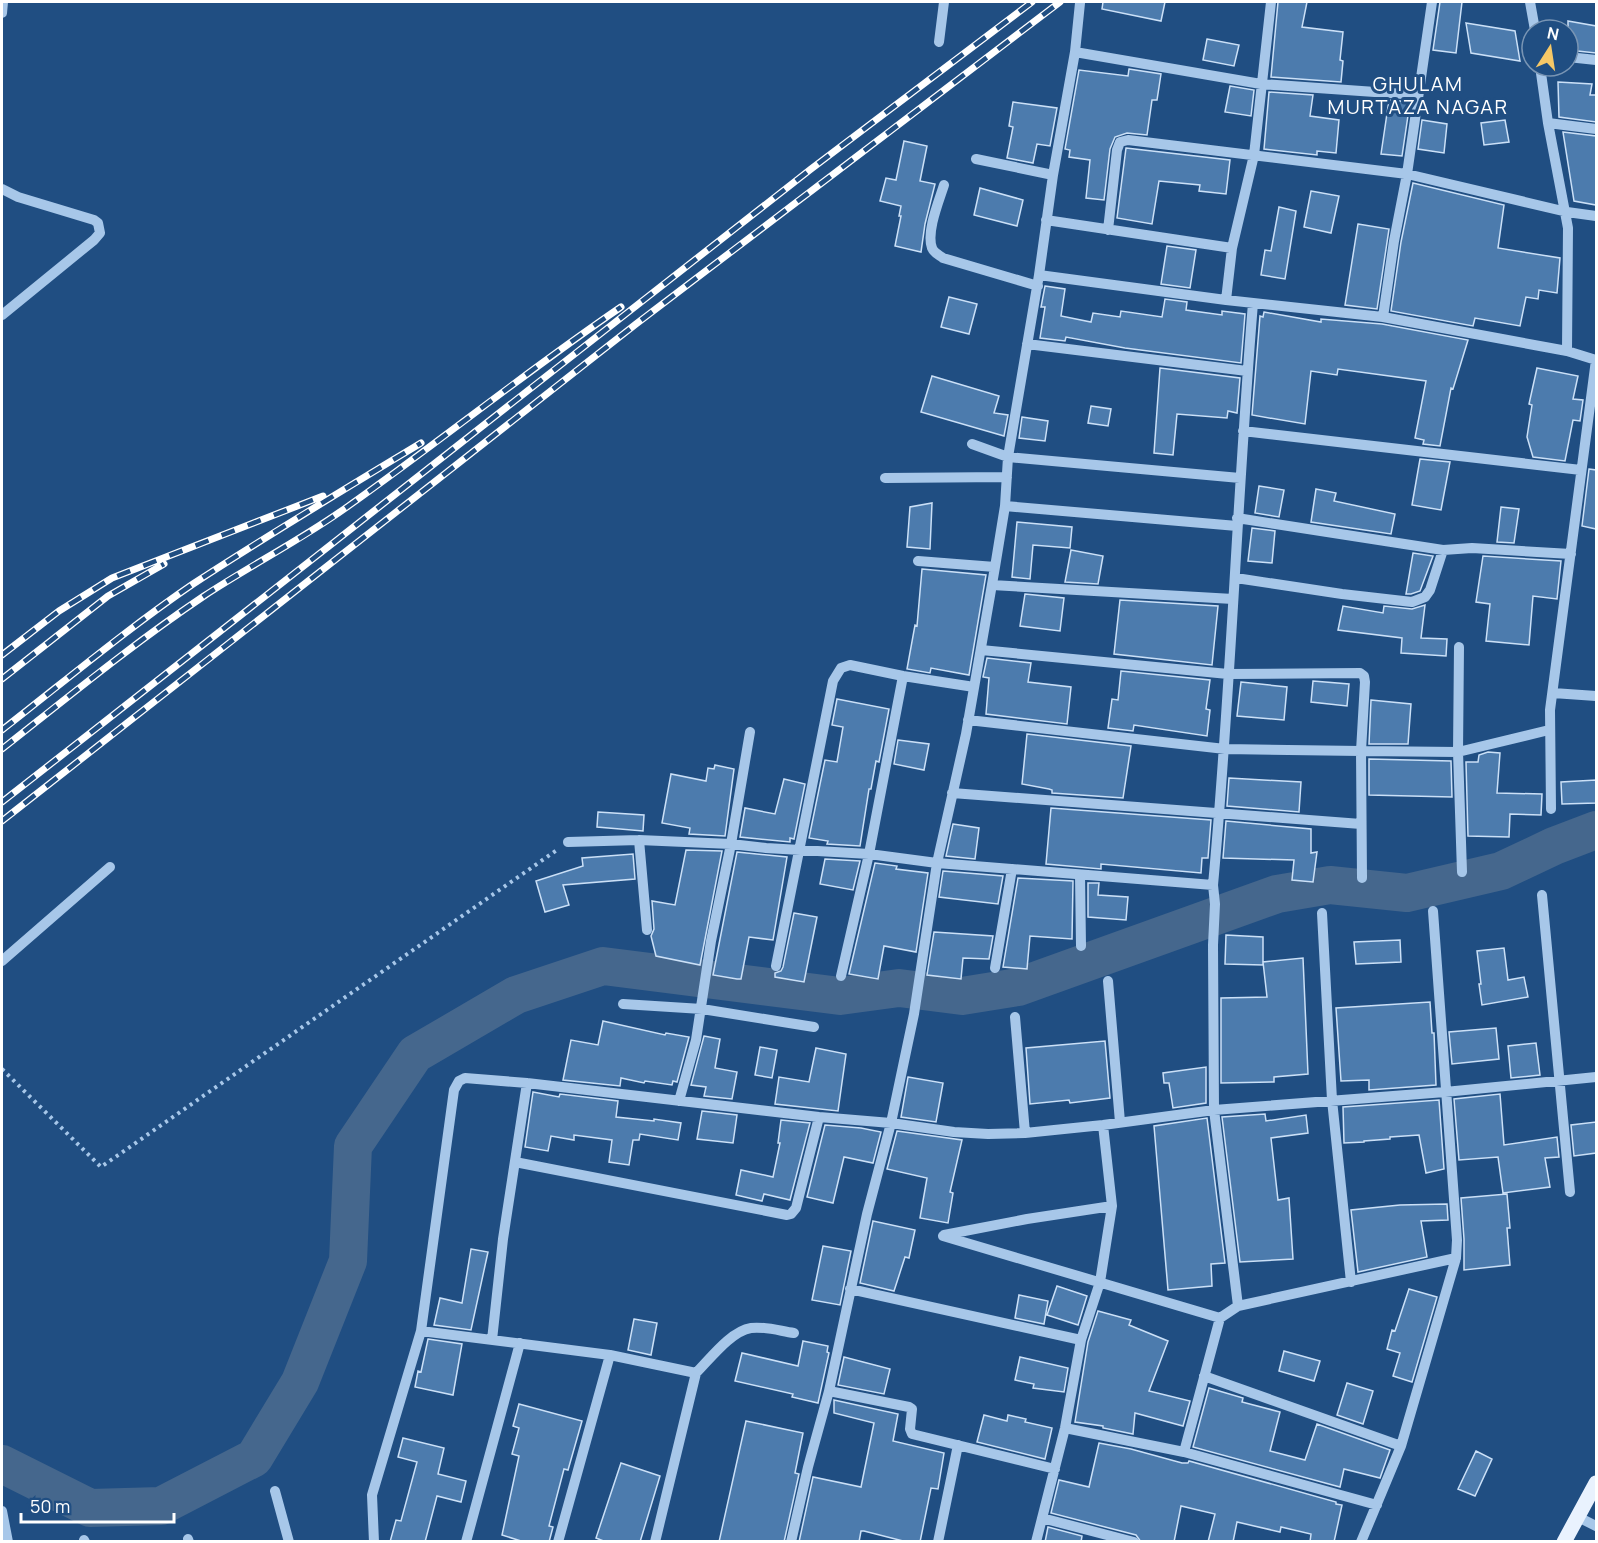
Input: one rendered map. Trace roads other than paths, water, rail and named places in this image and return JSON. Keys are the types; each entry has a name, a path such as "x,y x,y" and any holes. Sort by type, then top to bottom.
{"main road":[{"path":"1564,1542 1596,1483"}],"street":[{"path":"2,13 3,2"},
{"path":"939,42 944,2"},
{"path":"1226,300 1232,248 1254,154 1271,2"},
{"path":"1383,317 1432,2"},
{"path":"1530,2 1533,18"},
{"path":"791,1542 808,1467 829,1391 850,1289 891,1123 914,1014 937,863 968,720 995,567 1005,506 1008,457 1075,52 1080,3"},
{"path":"1075,52 1261,84 1418,95"},
{"path":"1580,58 1596,60"},
{"path":"1542,78 1548,123 1567,212 1567,351"},
{"path":"1548,123 1596,129"},
{"path":"1108,230 1117,150 1120,142 1146,141 1407,174 1567,212 1596,216"},
{"path":"976,159 1053,175"},
{"path":"944,185 931,232 931,247 943,258 1038,280 1383,317 1567,351 1596,360 1549,730 1551,809"},
{"path":"2,189 18,198 94,220 98,223 100,233 2,315"},
{"path":"1046,220 1232,248"},
{"path":"1238,1306 1214,1110 1213,945 1215,904 1213,885 1225,749 1228,674 1236,578 1237,522 1253,303"},
{"path":"1027,344 1247,371"},
{"path":"1243,431 1581,470"},
{"path":"972,444 1008,457 1240,478"},
{"path":"885,478 1007,477"},
{"path":"1005,506 1237,522 1443,550 1472,548 1571,554"},
{"path":"1236,578 1412,602 1425,597 1430,590 1443,550"},
{"path":"918,561 995,567"},
{"path":"992,585 1233,599"},
{"path":"1459,646 1458,752 1462,872"},
{"path":"981,650 1228,674 1360,673 1364,676 1365,682 1361,751 1362,878"},
{"path":"776,966 833,681 841,668 850,665 974,687"},
{"path":"841,976 869,854 903,676"},
{"path":"1553,693 1596,696"},
{"path":"968,720 1225,749 1458,752 1549,730"},
{"path":"679,1101 702,1009 711,941 731,844 750,732"},
{"path":"952,793 1361,824"},
{"path":"639,840 647,930"},
{"path":"568,842 639,840 731,844 1213,885"},
{"path":"2,961 110,867"},
{"path":"995,968 1012,869"},
{"path":"1080,875 1081,946"},
{"path":"1542,895 1570,1192"},
{"path":"1361,1542 1401,1446 1456,1258 1457,1240 1434,911"},
{"path":"1322,913 1332,1100 1351,1282"},
{"path":"1108,981 1120,1122"},
{"path":"624,1004 702,1009 814,1027"},
{"path":"1016,1017 1025,1133"},
{"path":"374,1542 372,1495 421,1331 453,1090 459,1081 465,1078 988,1134 1025,1133 1103,1125 1214,1110 1445,1092 1596,1077"},
{"path":"492,1340 503,1239 527,1083"},
{"path":"515,1162 787,1215 796,1208 819,1116"},
{"path":"1036,1542 1065,1428 1081,1340 1100,1282 1112,1206 1103,1125"},
{"path":"1112,1206 1027,1219 943,1236 1220,1318"},
{"path":"1184,1452 1220,1318 1238,1306 1456,1258"},
{"path":"850,1289 1081,1340"},
{"path":"655,1542 696,1372 722,1346 742,1331 760,1328 794,1333"},
{"path":"421,1331 610,1355 696,1372"},
{"path":"466,1542 520,1344"},
{"path":"558,1542 610,1355"},
{"path":"1204,1376 1401,1446"},
{"path":"829,1391 909,1407 912,1409 910,1429 912,1434 919,1438 958,1445 1055,1469"},
{"path":"1065,1428 1184,1452 1377,1505"},
{"path":"938,1542 958,1445"},
{"path":"275,1491 289,1542"},
{"path":"2,1510 8,1542"},
{"path":"1578,1517 1596,1526"},
{"path":"1042,1518 1134,1542"}],"waterway":[{"path":"2,1464 90,1508 161,1506 254,1458 300,1382 348,1261 353,1146 415,1054 516,995 603,966 840,996 899,988 962,996 1018,987 1277,894 1330,885 1407,893 1501,871 1554,846 1596,830"}],"railway":[{"path":"2,802 811,169 1032,2"},
{"path":"2,821 636,324 1060,2"},
{"path":"2,749 152,632 347,507 621,307"},
{"path":"2,730 168,601 278,530 421,443"},
{"path":"2,655 59,611 112,578 323,496"},
{"path":"2,679 108,596 164,564"}],"district":[{"name":"GHULAM MURTAZA NAGAR","path":"1418,94"}]}
